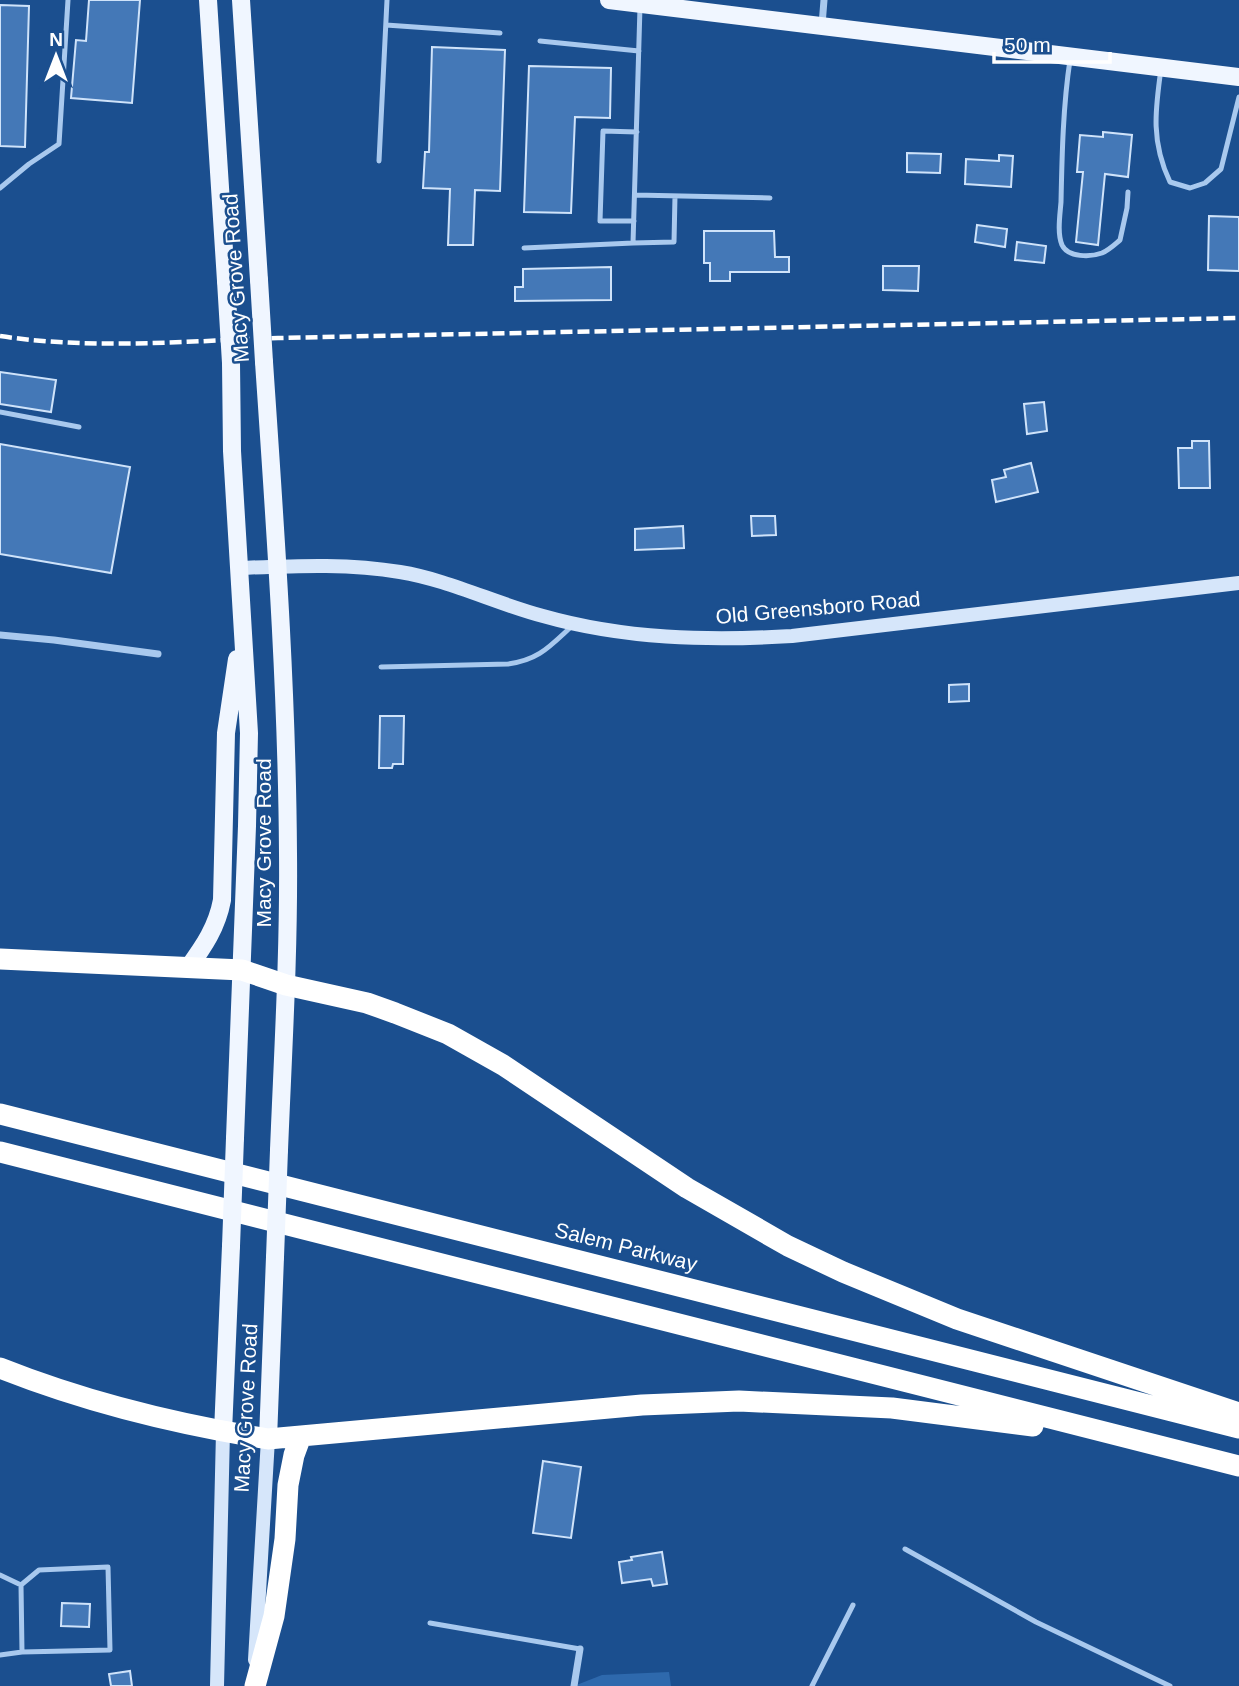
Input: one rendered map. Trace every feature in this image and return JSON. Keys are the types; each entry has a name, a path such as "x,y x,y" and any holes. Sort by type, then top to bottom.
{"highway":[{"path":"0,959 242,970 286,985 367,1003 449,1034 503,1065 723,1209 788,1246 843,1272 957,1319 1239,1413"},
{"name":"Salem Parkway","path":"0,1114 1239,1427"},
{"path":"0,1152 1239,1466"},
{"path":"0,1368 87,1400 223,1432 268,1439 642,1405 739,1401 892,1408 1129,1438"},
{"path":"254,1686 274,1616 285,1539 288,1485 301,1436"}],"main road":[{"name":"Macy Grove Road","path":"208,0 233,382 232,451 249,733 223,1432"},
{"name":"Macy Grove Road","path":"241,0 278,566 288,787 286,985 268,1439"},
{"path":"609,0 1239,77"},
{"path":"188,968 216,924 222,900 226,733 242,621"}],"street":[{"path":"822,26 824,0"},
{"name":"Old Greensboro Road","path":"240,568 339,566 401,572 453,585 573,624 614,631 720,639 792,636 1239,583"},
{"path":"0,635 158,654"},
{"name":"Macy Grove Road","path":"217,1686 223,1432"},
{"name":"Macy Grove Road","path":"254,1686 268,1439"},
{"path":"574,1686 580,1649"}],"lane":[{"path":"0,188 59,144 68,0"},
{"path":"379,162 387,0"},
{"path":"634,243 640,4"},
{"path":"386,25 500,33"},
{"path":"540,41 639,51"},
{"path":"1071,57 1061,169 1060,229 1064,248 1084,256 1100,254 1120,240 1128,192"},
{"path":"1161,67 1155,108 1155,135 1162,167 1170,182 1190,188 1205,183 1221,169 1239,97"},
{"path":"634,220 600,220 603,131 637,132"},
{"path":"635,195 770,198"},
{"path":"524,248 674,242 675,196"},
{"path":"0,412 79,427"},
{"path":"381,667 520,663 542,652 573,624"},
{"path":"905,1549 1036,1622 1170,1686"},
{"path":"0,1655 110,1650 108,1567 39,1570 21,1585"},
{"path":"0,1575 21,1585"},
{"path":"21,1585 22,1652"},
{"path":"812,1686 853,1605"},
{"path":"430,1623 580,1649"}],"shaded area":[{"path":"669,1672 671,1686 574,1686 602,1675"}],"building":[{"path":"89,0 140,0 132,103 71,98 76,40 86,41"},
{"path":"0,5 29,6 25,147 0,146"},
{"path":"432,47 505,50 500,191 475,190 473,245 448,245 450,189 423,188 425,152 429,152"},
{"path":"529,66 611,68 610,118 575,117 571,213 524,212"},
{"path":"1103,132 1132,135 1128,177 1105,174 1098,245 1076,242 1083,172 1077,172 1080,135 1103,137"},
{"path":"907,153 941,154 940,173 907,172"},
{"path":"999,155 1013,156 1011,187 965,184 966,159 999,161"},
{"path":"1209,216 1239,217 1239,271 1208,270"},
{"path":"977,225 1007,229 1005,247 975,242"},
{"path":"704,231 774,231 775,257 789,257 789,272 730,272 730,281 710,281 710,263 704,263"},
{"path":"1017,242 1046,246 1044,263 1015,260"},
{"path":"883,266 919,266 918,291 883,290"},
{"path":"611,267 611,300 515,301 515,287 523,287 523,269"},
{"path":"0,372 56,380 51,412 0,404"},
{"path":"1044,402 1047,431 1027,434 1024,404"},
{"path":"1192,441 1209,441 1210,488 1179,488 1178,448 1192,448"},
{"path":"0,444 130,467 111,573 0,554"},
{"path":"1031,463 1038,492 996,502 992,480 1006,477 1004,470"},
{"path":"751,516 775,516 776,535 752,536"},
{"path":"683,526 684,548 635,550 635,529"},
{"path":"969,684 969,701 949,702 949,685"},
{"path":"380,716 404,716 403,764 393,764 392,768 379,768"},
{"path":"543,1461 581,1467 571,1538 533,1533"},
{"path":"662,1552 667,1584 653,1586 651,1579 622,1583 619,1562 632,1560 631,1557"},
{"path":"62,1603 90,1604 89,1627 61,1626"},
{"path":"130,1671 132,1686 111,1686 109,1674"}],"railway":[{"path":"0,336 104,344 1239,318"}]}
